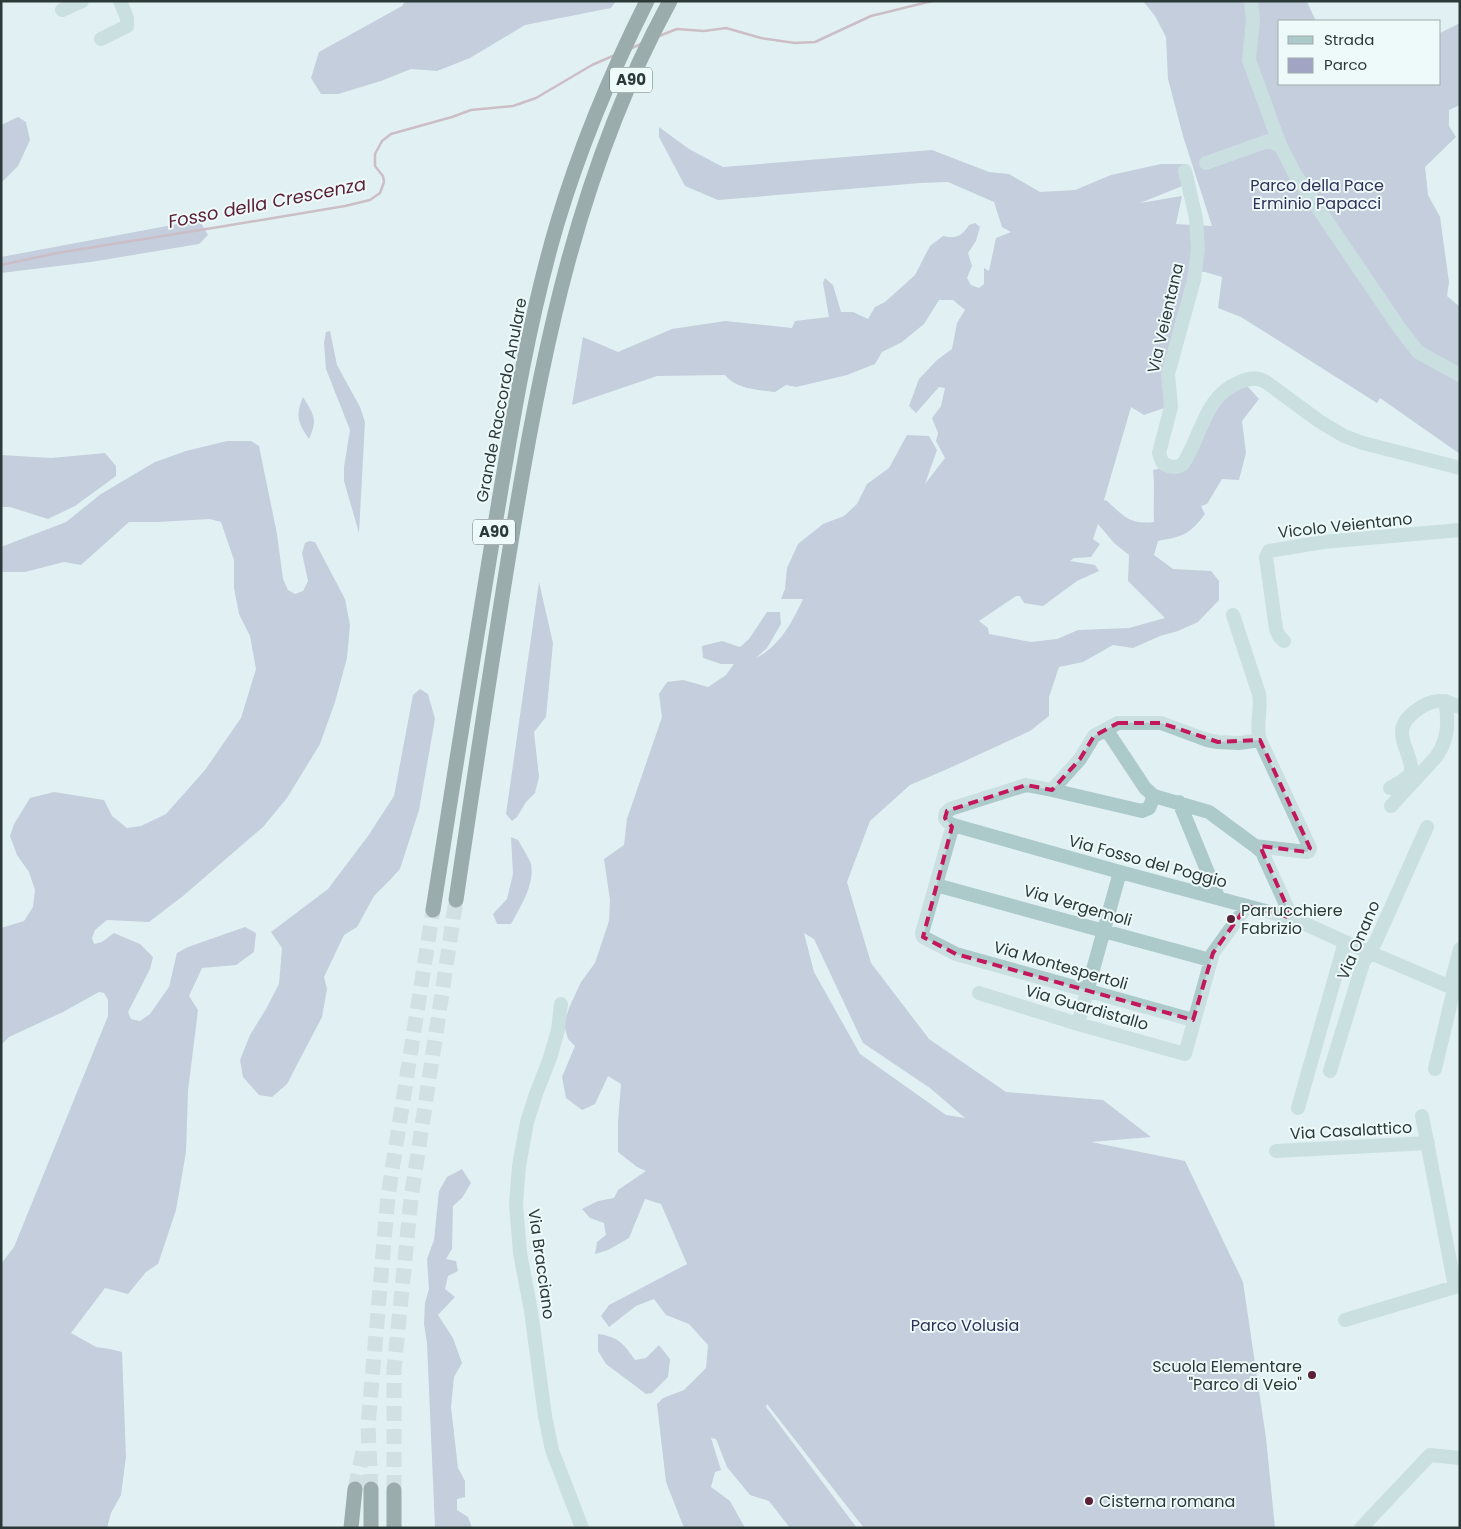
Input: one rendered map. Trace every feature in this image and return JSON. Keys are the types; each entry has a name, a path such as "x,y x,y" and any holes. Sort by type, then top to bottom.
{"highway":[{"name":"Grande Raccordo Anulare","path":"433,910 500,499 524,367 550,249 579,158 610,80 647,1"},
{"name":"Grande Raccordo Anulare","path":"456,900 500,607 535,402 563,279 576,228 598,162 629,86 670,1"},
{"path":"351,1528 355,1489"},
{"path":"371,1489 371,1528"},
{"path":"394,1490 394,1528"}],"street":[{"path":"62,10 82,1"},
{"path":"101,39 127,26 127,18 120,1"},
{"path":"1251,1 1253,20 1249,60 1280,145 1295,174 1398,326 1418,352 1460,375"},
{"path":"1206,163 1268,141 1280,145"},
{"name":"Via Veientana","path":"1185,171 1196,218 1198,249 1194,280 1168,374 1171,407 1159,453 1162,462 1172,467 1178,467 1183,464 1216,398 1228,387 1244,380 1260,379 1326,426 1354,440 1460,468"},
{"name":"Vicolo Veientano","path":"1284,641 1276,629 1266,557 1269,551 1323,542 1460,530"},
{"path":"1233,615 1259,694 1257,730 1260,740 1310,848 1307,852 1255,846"},
{"path":"1390,788 1408,777 1411,772 1402,734 1405,723 1409,718 1426,705 1436,701 1446,701 1460,707"},
{"path":"1391,806 1436,757 1442,747 1448,722 1446,701"},
{"path":"1052,790 1080,759 1094,736 1120,722 1158,723 1207,740 1239,743 1260,740"},
{"path":"1106,729 1145,788 1154,796 1212,814 1255,846 1266,859 1292,918"},
{"path":"936,885 950,809 1026,785 1142,811 1149,808 1154,796"},
{"path":"1178,802 1218,897"},
{"name":"Via Fosso del Poggio","path":"949,819 1120,872 1292,918 1455,989"},
{"name":"Via Onano","path":"1330,1071 1363,963 1376,941 1427,827"},
{"path":"1078,1024 1120,872"},
{"name":"Via Vergemoli","path":"936,885 1210,960"},
{"name":"Via Montespertoli","path":"936,885 922,936 956,954 1194,1020"},
{"path":"1194,1020 1213,953 1247,906"},
{"path":"1298,1108 1344,942"},
{"path":"1435,1069 1455,989 1460,948"},
{"name":"Via Guardistallo","path":"979,993 1078,1024 1185,1054 1194,1020"},
{"name":"Via Bracciano","path":"561,1004 558,1030 550,1058 527,1122 519,1166 516,1204 520,1253 531,1311 545,1416 552,1450 582,1528"},
{"path":"1345,1320 1456,1287 1454,1254 1422,1116"},
{"name":"Via Casalattico","path":"1276,1151 1428,1143"},
{"path":"1362,1528 1430,1455 1460,1458"}],"highlighted area":[{"path":"1118,723 1161,723 1218,742 1260,740 1310,848 1307,852 1260,846 1292,918 1247,906 1213,953 1193,1020 956,954 923,937 952,827 945,818 947,811 1026,785 1052,790 1080,759 1094,736"}],"green space":[{"path":"405,1 616,1 611,8 525,25 470,58 437,71 411,69 381,81 338,94 321,94 311,78 319,52 402,6"},
{"path":"1143,1 1307,2 1316,20 1278,20 1278,85 1441,85 1441,32 1460,23 1460,105 1449,110 1449,126 1456,137 1425,167 1428,195 1440,217 1449,282 1447,296 1460,307 1460,454 1380,398 1377,403 1241,317 1218,308 1222,277 1205,272 1192,271 1167,407 1144,415 1131,407 1104,500 1133,521 1154,522 1153,470 1180,464 1215,402 1241,379 1259,399 1242,421 1246,453 1239,480 1222,479 1207,504 1201,506 1205,514 1199,521 1185,534 1158,541 1154,555 1173,569 1211,571 1219,581 1219,600 1198,622 1178,631 1160,636 1133,648 1113,645 1083,662 1059,667 1049,697 1049,716 1030,731 910,785 870,821 847,882 871,963 929,1039 1006,1092 1103,1100 1151,1137 1091,1142 1185,1161 1243,1282 1266,1438 1275,1528 864,1528 767,1404 766,1407 857,1528 790,1528 769,1501 750,1495 727,1467 716,1439 711,1438 721,1470 715,1472 711,1487 730,1501 745,1528 684,1528 666,1482 657,1404 663,1398 684,1390 706,1368 708,1345 689,1324 666,1315 654,1299 636,1306 609,1327 601,1316 609,1305 687,1264 661,1204 645,1199 629,1238 608,1250 595,1254 597,1242 606,1235 604,1223 590,1218 582,1209 598,1201 614,1198 618,1190 646,1171 637,1167 618,1152 621,1084 608,1076 595,1104 582,1110 566,1098 562,1077 575,1046 568,1039 564,1025 569,1008 581,982 595,963 609,921 610,900 604,859 624,845 627,819 662,717 659,694 667,682 683,680 708,687 726,675 734,664 721,664 703,658 702,646 722,641 740,647 749,639 767,612 780,612 781,624 767,648 756,658 772,647 790,624 803,599 781,599 785,589 787,568 798,544 823,524 844,516 857,504 867,484 889,468 907,435 929,436 937,450 925,484 945,458 936,441 938,433 932,418 941,406 945,388 939,387 916,413 909,406 919,379 937,360 952,349 957,323 965,310 953,300 939,300 924,324 902,342 882,352 875,364 847,375 796,387 786,385 775,392 741,386 729,380 725,375 657,376 572,405 583,337 618,352 672,329 725,321 792,328 795,321 829,317 823,283 825,278 833,285 841,312 853,312 868,319 875,307 885,302 915,275 930,246 943,236 958,236 969,225 975,223 980,227 976,241 968,253 972,266 967,278 971,285 979,288 984,284 984,268 989,271 996,238 1011,232 1002,227 994,202 948,182 718,200 685,186 659,137 659,127 689,149 723,167 932,150 989,172 1009,174 1040,192 1075,190 1111,175 1161,164 1186,164 1194,177 1180,187 1140,203 1182,196 1176,224 1212,226 1183,136 1168,79 1166,37 1155,16","holes":["1098,524 1114,543 1129,555 1128,581 1165,618 1129,628 1078,630 1057,639 1031,642 989,634 988,628 979,621 1016,596 1020,596 1024,603 1043,606 1077,581 1099,571 1095,565 1070,561 1074,558 1091,557 1100,544 1093,539","804,933 814,939 863,1043 930,1088 965,1118 946,1115 860,1054 814,972"]},
{"path":"18,117 26,122 30,140 18,166 1,183 1,125"},
{"path":"199,220 208,235 199,244 91,262 1,273 1,257"},
{"path":"330,331 337,365 360,407 365,422 359,533 344,481 344,467 350,430 326,369 324,343 326,332"},
{"path":"303,397 314,417 309,439 300,424 298,414"},
{"path":"227,441 251,441 259,446 277,534 283,579 288,590 295,594 303,591 308,581 302,553 305,543 309,541 315,542 345,599 350,625 347,658 335,702 320,744 287,798 263,827 183,896 149,922 107,920 95,930 92,938 94,944 102,942 114,933 140,944 153,957 150,969 128,1012 131,1019 140,1021 150,1014 169,987 177,953 188,947 245,927 256,933 254,952 236,965 202,968 189,996 198,1010 188,1091 186,1152 176,1210 158,1264 146,1272 128,1294 105,1288 71,1333 96,1347 122,1352 126,1457 121,1495 111,1513 107,1528 1,1528 1,1264 14,1247 108,1016 108,1000 104,993 99,992 63,1012 9,1037 1,1045 1,928 24,921 33,907 35,890 29,872 17,855 10,836 14,824 30,798 54,792 104,800 112,816 127,828 141,826 166,814 205,770 241,718 256,669 250,636 239,614 234,588 234,560 221,522 210,519 129,522 81,565 64,562 25,572 1,572 1,547 66,522 101,494 155,462 186,451"},
{"path":"105,453 116,466 116,476 75,506 48,519 10,507 1,507 1,455 51,458"},
{"path":"539,582 553,643 546,717 534,732 539,777 535,793 512,821 506,814"},
{"path":"420,689 428,694 435,719 419,810 400,869 374,896 357,927 344,935 324,977 327,989 322,1017 287,1084 272,1097 259,1095 243,1077 240,1060 250,1035 279,984 282,948 271,932 328,889 368,836 394,796 413,695"},
{"path":"511,837 518,840 531,864 531,880 526,896 511,924 497,924 493,914 507,899 513,874"},
{"path":"462,1169 471,1183 462,1198 453,1206 452,1249 446,1259 456,1261 458,1271 448,1276 445,1289 455,1297 438,1315 453,1338 462,1363 454,1377 451,1407 458,1468 465,1481 465,1497 457,1499 457,1510 468,1517 472,1528 435,1528 427,1343 424,1324 425,1303 429,1289 427,1259 434,1240 439,1191 447,1177"},
{"path":"598,1334 616,1339 628,1350 635,1360 646,1358 659,1345 670,1359 668,1377 652,1393 646,1394 606,1364 598,1351"}],"waterway":[{"name":"Fosso della Crescenza","path":"659,36 677,29 704,31 726,28 761,38 795,43 815,42 871,16 932,1"},
{"name":"Fosso della Crescenza","path":"632,48 643,43"},
{"name":"Fosso della Crescenza","path":"1,265 57,253 345,206 370,200 380,193 384,182 383,176 375,166 375,154 382,141 391,134 471,110 513,106 536,98 592,65 615,55"}],"tunnel":[{"path":"394,1490 394,1369 411,1199 456,900"},
{"path":"371,1489 368,1426 388,1196 433,910"},
{"path":"355,1489 364,1447"}],"place":[{"name":"Parrucchiere Fabrizio","path":"1231,919"},
{"name":"Scuola Elementare \"Parco di Veio\"","path":"1312,1375"},
{"name":"Cisterna romana","path":"1089,1501"}],"park label":[{"name":"Parco della Pace Erminio Papacci","path":"1317,194"},
{"name":"Parco Volusia","path":"965,1325"}]}
